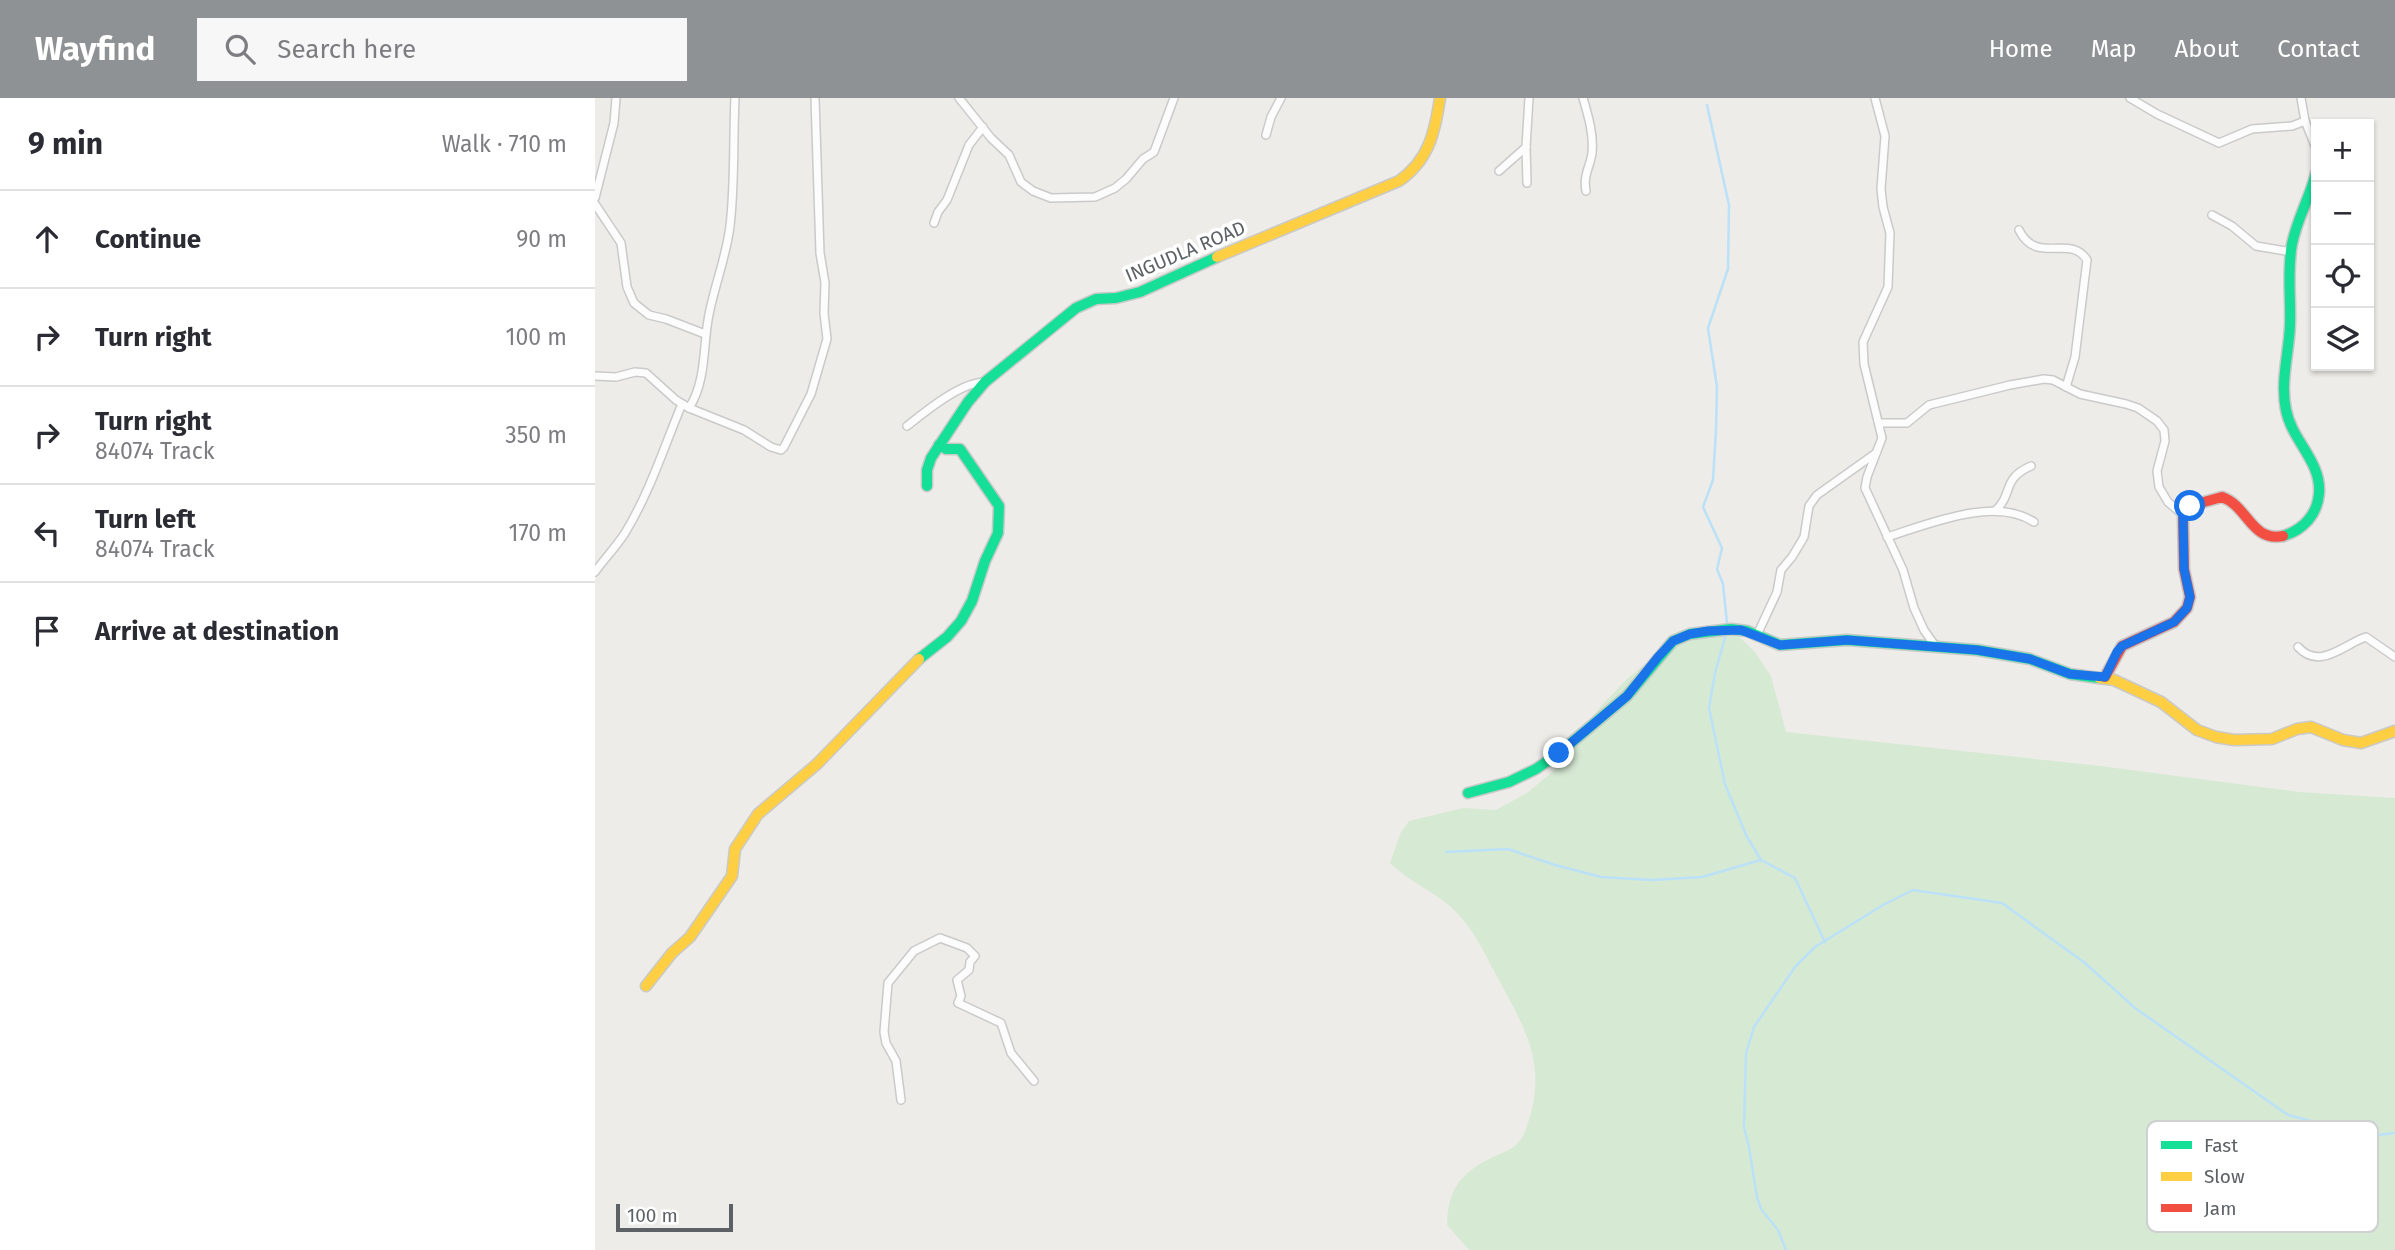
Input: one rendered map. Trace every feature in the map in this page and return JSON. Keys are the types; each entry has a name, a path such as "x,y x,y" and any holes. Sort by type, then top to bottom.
{"street":[{"path":"595,198 614,123 616,98"},
{"path":"595,572 638,511 686,406 698,393 706,351 705,334 724,262 730,224 735,98"},
{"path":"595,376 616,377 635,372 646,373 686,406 744,430 771,447 781,450 811,394 827,339 825,283 820,253 815,98"},
{"path":"959,98 1009,155 1021,182 1033,191 1051,198 1095,197 1115,188 1143,159 1154,152 1174,98"},
{"path":"1266,135 1271,117 1281,98"},
{"name":"INGUDLA ROAD","path":"927,486 928,466 939,445 985,382 1085,303 1140,292 1255,239 1409,175 1419,166 1431,147 1440,98"},
{"path":"1527,183 1529,98"},
{"path":"1583,98 1592,143 1592,153 1584,180 1586,191"},
{"path":"1875,98 1885,136 1881,189 1890,233 1888,288 1865,333 1862,352 1882,438 1865,488 1903,570 1914,608 1936,647"},
{"path":"2130,98 2219,143 2252,129 2292,126 2305,121"},
{"path":"2301,98 2311,136"},
{"path":"934,223 947,200 969,145 982,127"},
{"path":"1499,171 1526,147"},
{"path":"2105,677 2122,646 2174,622 2187,608 2190,597 2184,569 2183,515 2190,506 2227,498 2235,503 2252,527 2263,535 2277,538 2305,526 2316,510 2320,492 2318,475 2287,415 2284,395 2289,337 2288,295 2294,233 2313,182"},
{"path":"596,207 621,243 627,287 634,303 649,315 705,334"},
{"path":"2212,215 2232,226 2256,246 2292,252"},
{"path":"2019,230 2026,241 2037,248 2073,248 2080,251 2087,260 2075,356 2066,387"},
{"path":"1879,423 1907,423 1925,407 2010,385 2049,379 2080,394 2126,404 2157,421 2164,430 2165,440 2157,471 2159,487 2168,502 2183,515"},
{"path":"907,426 924,412 969,385 985,382"},
{"path":"646,986 672,953 690,937 732,876 736,849 758,814 817,764 927,650 947,637 961,621 972,601 985,561 998,533 999,506 960,449 946,449 939,445"},
{"path":"1757,635 1777,592 1781,570 1793,556 1806,532 1811,502 1877,453"},
{"path":"1995,511 2014,477 2031,467"},
{"path":"1887,537 1954,517 1995,511 2016,513 2034,523"},
{"path":"1468,793 1509,782 1536,769 1559,753 1627,696 1673,641 1690,634 1731,629 1747,631 1780,645 1847,640 1936,647 2030,659 2070,674 2105,677 2149,695 2197,730 2234,740 2260,740 2311,727 2343,740 2361,743 2395,731"},
{"path":"2298,647 2308,655 2321,657 2337,652 2364,637 2370,638 2395,657"},
{"path":"901,1100 896,1060 886,1044 884,1032 888,983 914,951 940,938 967,948 975,956 970,962 969,970 957,980 961,996 958,1003 1001,1023 1011,1053 1034,1081"}],"green space":[{"path":"1731,629 1754,651 1771,676 1786,732 2100,766 2299,792 2395,798 2395,1250 1469,1250 1447,1225 1450,1202 1463,1177 1480,1164 1515,1146 1523,1135 1535,1093 1533,1057 1521,1023 1469,927 1450,907 1390,863 1401,832 1409,821 1463,808 1496,810 1527,793 1551,773 1583,735 1590,719 1601,706 1628,678 1669,644"}],"waterway":[{"path":"1707,105 1729,205 1728,269 1708,328 1717,387 1716,430 1713,480 1703,507 1722,548 1717,569 1723,584 1727,623"},
{"path":"1726,634 1709,708 1725,784 1746,835 1761,860 1795,878 1825,942"},
{"path":"1446,852 1508,849 1601,877 1652,880 1702,877 1761,860"},
{"path":"1786,1250 1778,1230 1761,1209 1744,1127 1746,1053 1754,1027 1795,967 1815,947 1883,905 1913,890 2002,903 2085,963 2135,1008 2288,1115 2311,1121"},
{"path":"2378,1135 2395,1133"}],"traffic: fast":[{"path":"2283,536 2308,521 2319,494 2316,472 2289,421 2284,399 2290,325 2289,274 2292,244 2313,182"},
{"path":"927,486 927,470 931,458 968,402 985,382 1076,308 1096,299 1116,298 1140,292 1217,257"},
{"path":"919,659 947,637 961,621 972,601 985,561 998,533 999,506 960,449 946,449 939,445"},
{"path":"1468,793 1509,782 1536,769 1559,753 1627,696 1673,641 1690,634 1731,629 1747,631 1780,645 1847,640 1977,650 2030,659 2070,674 2099,678"}],"traffic: slow":[{"path":"1217,257 1399,181 1417,164 1429,144 1440,98"},
{"path":"646,986 672,953 690,937 732,876 735,849 758,814 817,764 919,659"},
{"path":"2099,678 2114,680 2161,702 2197,730 2216,737 2234,740 2272,739 2297,729 2311,727 2343,740 2361,743 2395,731"}],"traffic: jam":[{"path":"2105,677 2122,646 2174,622 2187,608 2190,597 2184,569 2183,518 2193,505 2222,497 2238,508 2256,529 2264,534 2283,536"}],"route":[{"path":"1559,753 1610,713 1673,641 1708,631 1731,629 1752,632 1780,645 1847,640 1977,650 2040,661 2070,674 2105,677 2122,646 2174,622 2187,608 2190,597 2184,569 2183,515 2190,506"}]}
